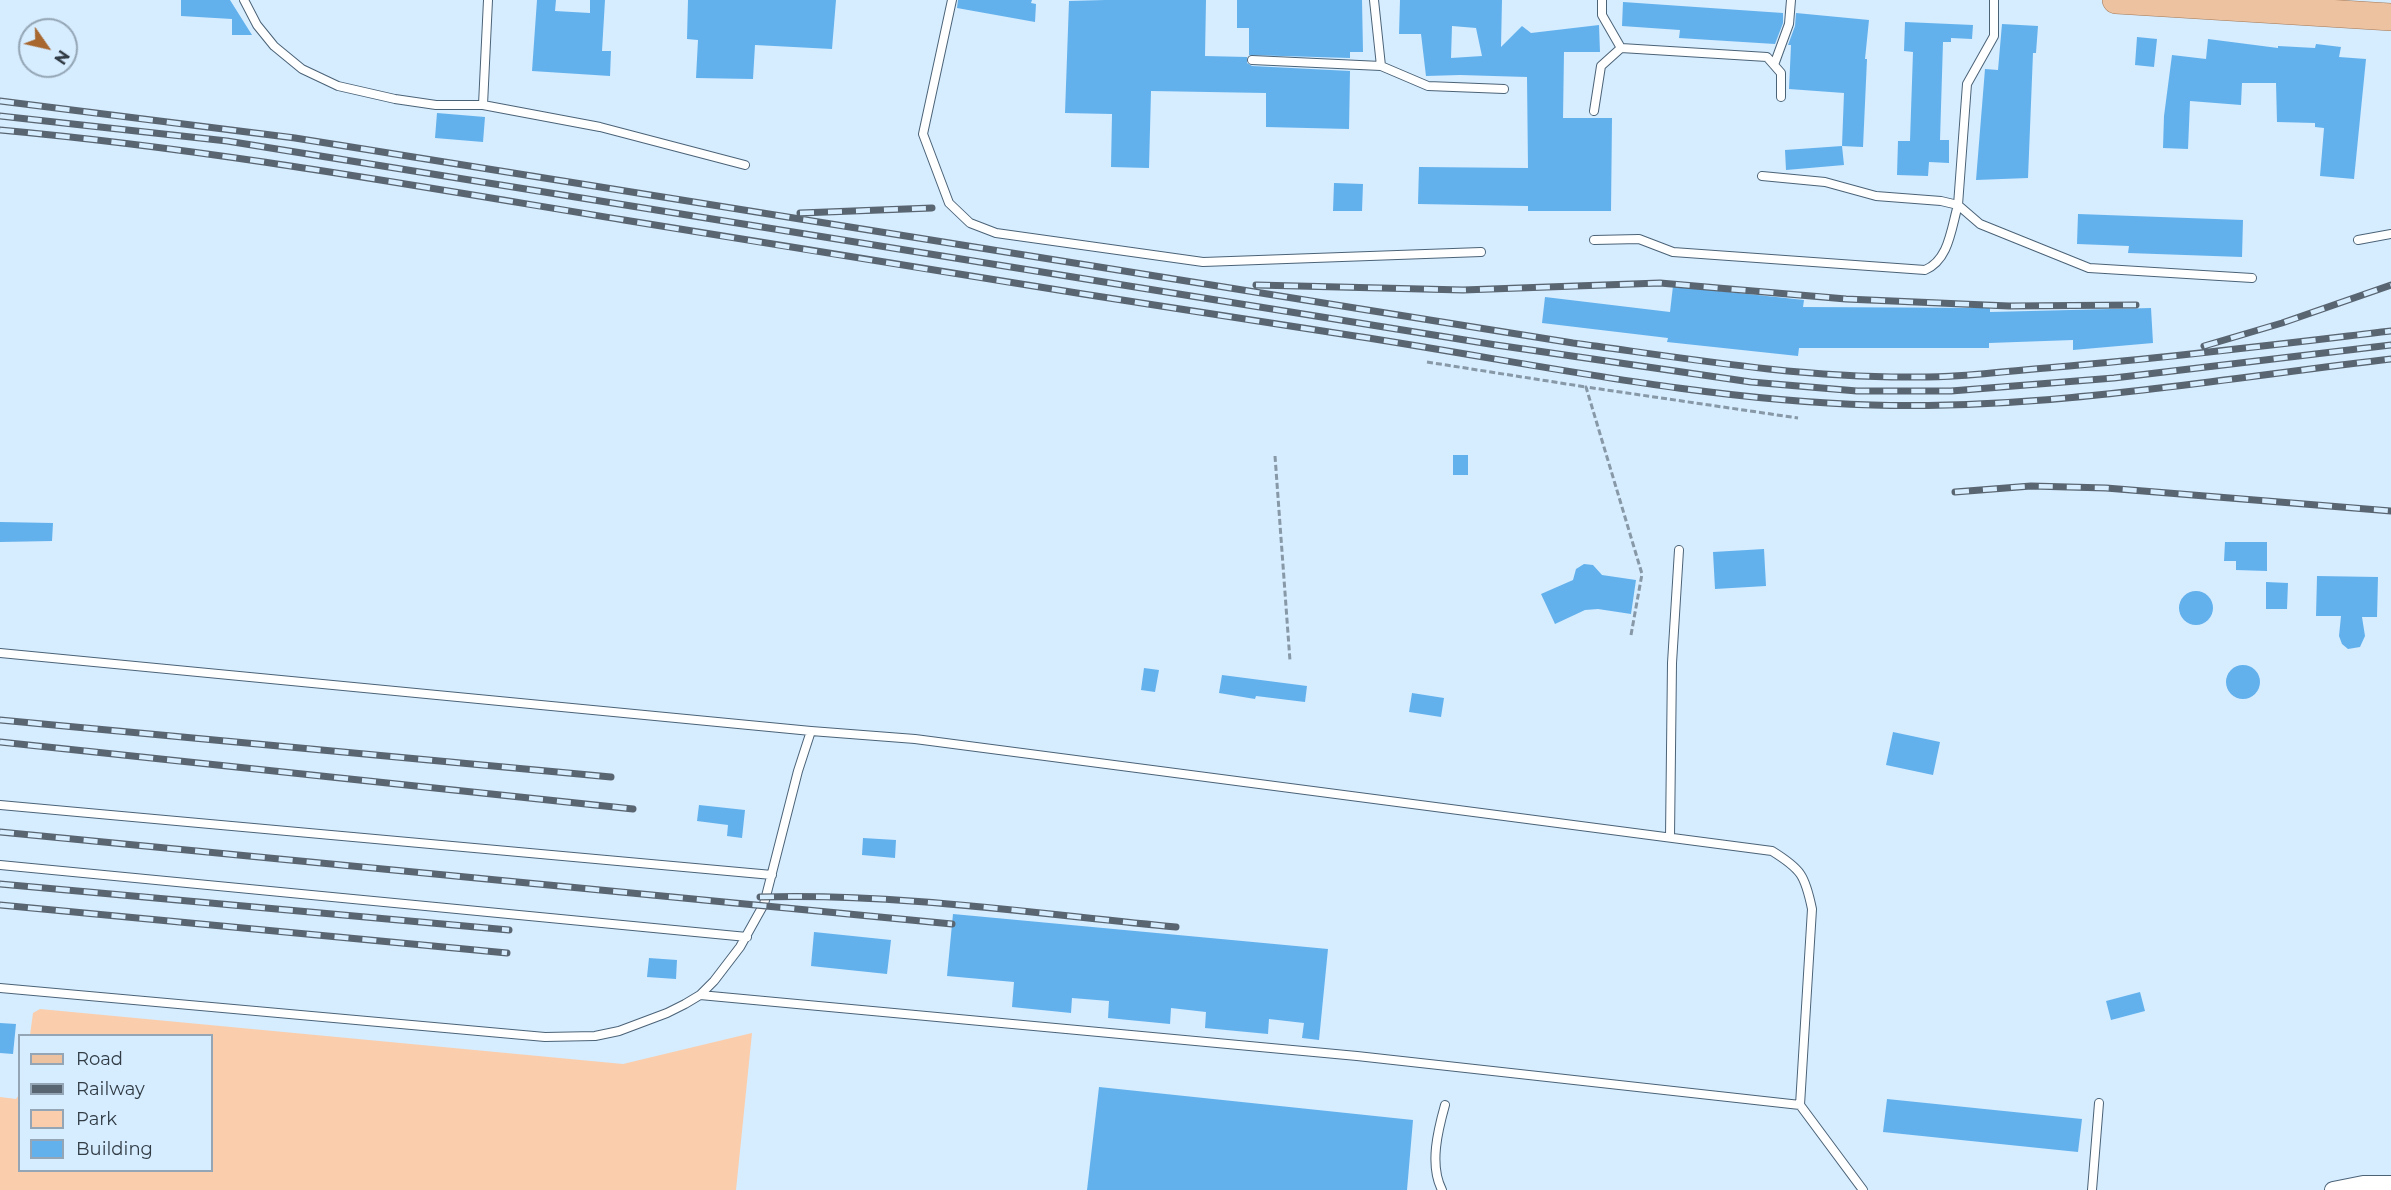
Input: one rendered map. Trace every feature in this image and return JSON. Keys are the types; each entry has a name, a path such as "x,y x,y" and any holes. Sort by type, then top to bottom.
{"main road":[{"path":"2115,0 2388,11"}],"street":[{"path":"2333,1190 2363,1184 2391,1184"}],"lane":[{"path":"244,0 257,25 274,46 302,69 338,86 395,99 436,105 483,105 600,127 745,165"},
{"path":"483,105 488,0"},
{"path":"952,0 923,134 949,203 970,223 996,233 1203,262 1481,252"},
{"path":"1374,0 1381,66"},
{"path":"1602,0 1602,15 1621,48"},
{"path":"1774,65 1789,24 1791,0"},
{"path":"1594,240 1639,239 1673,252 1925,270 1936,266 1944,255 1958,205 1967,84 1994,36 1994,0"},
{"path":"1594,111 1601,66 1621,48 1767,57 1781,73 1781,96"},
{"path":"1252,60 1381,66 1428,86 1504,89"},
{"path":"1762,176 1825,182 1876,196 1941,201 1958,205 1980,224 2089,268 2252,278"},
{"path":"2358,240 2391,234"},
{"path":"1670,837 1672,663 1679,550"},
{"path":"0,653 915,739 1772,851 1795,865 1807,885 1812,909 1800,1105 1863,1190"},
{"path":"0,988 568,1037 595,1036 619,1031 667,1013 700,995 747,937 764,904 798,771 811,731"},
{"path":"0,805 772,875"},
{"path":"0,865 747,937"},
{"path":"700,995 1357,1056 1800,1105"},
{"path":"2092,1190 2098,1102"},
{"path":"1442,1190 1437,1178 1436,1163 1439,1126 1445,1105"}],"path":[{"path":"1427,362 1798,418"},
{"path":"1586,387 1642,574 1631,635"},
{"path":"1275,456 1290,661"}],"green space":[{"path":"40,1009 623,1064 752,1033 736,1190 0,1190 0,1097 16,1099 18,1096 18,1172 213,1172 213,1034 30,1034 33,1013"}],"building":[{"path":"181,0 230,0 252,35 232,35 232,19 181,16"},
{"path":"537,0 556,0 555,11 590,13 590,0 605,0 602,51 611,51 610,76 532,71"},
{"path":"688,0 836,0 832,49 755,45 753,79 696,78 698,40 687,39"},
{"path":"958,0 1032,0 1031,3 1036,4 1035,22 957,8"},
{"path":"1206,0 1205,56 1247,57 1247,63 1252,66 1350,71 1349,129 1266,127 1266,93 1151,91 1149,168 1111,167 1112,114 1065,113 1069,1"},
{"path":"1237,0 1362,0 1363,52 1350,52 1350,58 1249,55 1249,28 1237,28"},
{"path":"1400,0 1502,0 1501,47 1522,26 1531,33 1599,25 1600,52 1564,52 1563,118 1612,118 1611,211 1528,211 1528,206 1418,204 1419,167 1528,168 1527,77 1426,76 1421,34 1399,34","holes":["1452,26 1476,28 1482,56 1451,58"]},
{"path":"1623,2 1783,13 1783,23 1775,44 1679,38 1680,30 1622,26"},
{"path":"1796,13 1869,20 1865,59 1867,59 1863,147 1842,146 1844,93 1789,89 1791,45 1788,45 1795,26"},
{"path":"1905,22 1973,25 1972,39 1951,38 1951,42 1943,42 1940,140 1949,140 1949,163 1929,162 1928,176 1897,175 1898,141 1910,141 1913,52 1904,51"},
{"path":"2002,24 2038,26 2036,53 2033,53 2028,178 1976,180 1985,69 1998,70"},
{"path":"2137,37 2157,39 2154,67 2135,65"},
{"path":"2208,39 2278,48 2278,46 2315,48 2316,44 2341,47 2339,57 2366,59 2354,179 2320,176 2324,128 2315,127 2315,123 2277,122 2276,83 2242,83 2241,105 2190,101 2188,149 2163,148 2164,116 2172,55 2206,59"},
{"path":"437,113 485,117 483,142 435,138"},
{"path":"1842,146 1844,165 1786,170 1785,150"},
{"path":"1334,183 1363,184 1362,211 1333,211"},
{"path":"2078,214 2243,220 2242,257 2128,253 2129,246 2077,244"},
{"path":"1673,286 1804,300 1803,307 1990,308 1990,312 2151,308 2153,343 2073,350 2073,340 1989,343 1989,348 1799,348 1798,356 1667,342 1668,338 1542,323 1545,297 1670,312"},
{"path":"1453,455 1468,455 1468,475 1453,475"},
{"path":"0,522 53,523 52,541 0,542"},
{"path":"2225,542 2267,542 2267,571 2236,570 2236,561 2224,561"},
{"path":"1764,549 1766,586 1715,589 1713,552"},
{"path":"1584,564 1593,565 1602,575 1636,580 1631,614 1598,609 1585,610 1555,624 1541,594 1573,580 1576,569"},
{"path":"2317,576 2378,577 2377,617 2362,617 2365,636 2360,647 2348,649 2342,644 2339,636 2341,616 2316,616"},
{"path":"2266,582 2288,583 2287,609 2266,609"},
{"path":"2196,591 2208,596 2213,608 2208,620 2196,625 2184,620 2179,608 2184,596"},
{"path":"2243,665 2255,670 2260,682 2255,694 2243,699 2231,694 2226,682 2231,670"},
{"path":"1144,668 1159,670 1155,692 1141,690"},
{"path":"1222,675 1307,686 1305,702 1256,696 1255,699 1219,693"},
{"path":"1412,693 1444,698 1441,717 1409,712"},
{"path":"1893,732 1940,742 1933,775 1886,765"},
{"path":"699,805 745,810 742,838 727,836 728,825 697,821"},
{"path":"863,838 896,840 895,858 862,855"},
{"path":"953,914 1328,949 1319,1040 1302,1038 1304,1023 1269,1019 1268,1034 1205,1028 1206,1012 1171,1008 1170,1024 1108,1018 1109,1001 1072,998 1071,1013 1012,1007 1014,982 947,976"},
{"path":"814,932 891,940 887,974 811,966"},
{"path":"649,958 677,960 676,979 647,977"},
{"path":"2140,992 2145,1011 2111,1020 2106,1001"},
{"path":"0,1023 16,1024 13,1054 0,1053"},
{"path":"1099,1087 1413,1120 1407,1190 1087,1190"},
{"path":"1887,1099 2082,1119 2078,1152 1883,1132"}],"railway":[{"path":"0,101 295,138 1573,343 1781,370 1865,376 1963,375 2182,355 2391,331"},
{"path":"0,116 227,141 1496,345 1751,382 1857,391 1951,391 2114,378 2391,345"},
{"path":"0,130 157,147 313,169 1612,378 1742,396 1872,405 2002,403 2132,391 2391,359"},
{"path":"800,213 932,208"},
{"path":"1256,285 1463,290 1660,283 1846,299 2009,306 2136,305"},
{"path":"2204,346 2282,323 2391,285"},
{"path":"1955,492 2031,486 2106,488 2391,511"},
{"path":"0,720 611,777"},
{"path":"0,742 633,809"},
{"path":"0,832 952,924"},
{"path":"0,884 509,930"},
{"path":"760,897 916,901 1176,927"},
{"path":"0,905 507,953"}]}
